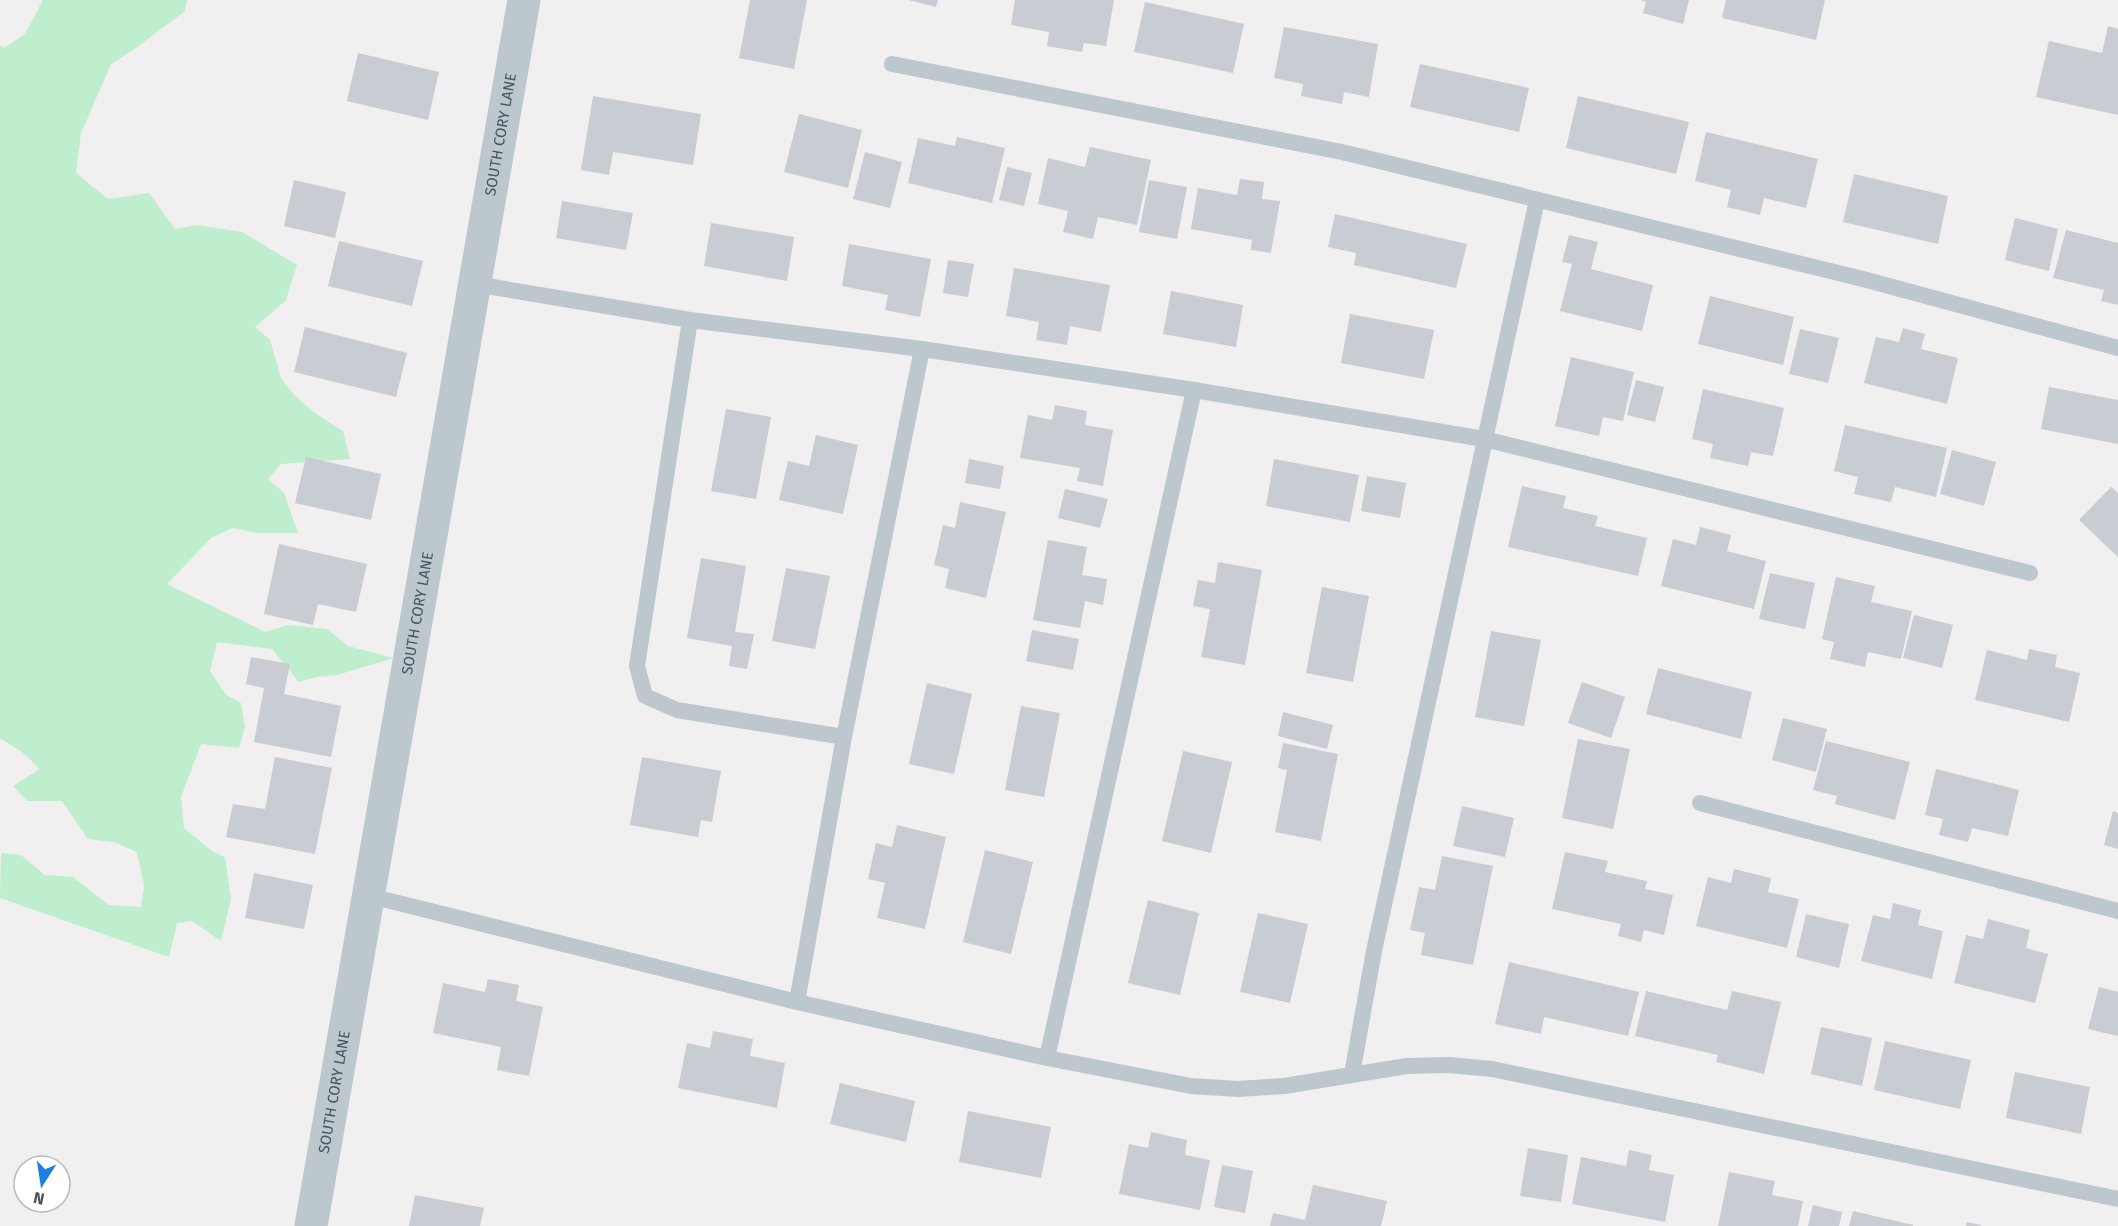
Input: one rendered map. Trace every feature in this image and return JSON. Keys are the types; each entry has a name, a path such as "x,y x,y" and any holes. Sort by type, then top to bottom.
{"street":[{"name":"SOUTH CORY LANE","path":"311,1226 524,0"}],"lane":[{"path":"892,64 1342,152 1863,279 2118,348"},
{"path":"1352,1074 1376,939 1537,200"},
{"path":"475,284 690,320 922,349 1194,390 1484,439 2030,573"},
{"path":"690,320 637,666 645,696 677,710 844,737"},
{"path":"797,1002 844,737 922,349"},
{"path":"1047,1058 1194,390"},
{"path":"1700,803 2118,911"},
{"path":"370,896 797,1002 1047,1058 1191,1086 1238,1089 1284,1086 1417,1065 1492,1069 2118,1199"}],"green space":[{"path":"43,0 187,0 185,11 111,64 81,133 76,173 108,199 149,193 175,229 197,225 242,232 297,265 286,300 255,327 270,340 281,378 294,395 316,414 343,431 350,459 281,464 268,479 284,493 298,533 257,533 232,528 211,538 167,584 265,632 287,625 327,629 348,646 394,658 337,675 316,677 299,682 272,649 217,642 210,671 226,695 241,703 245,727 239,748 201,744 181,797 184,828 213,852 225,857 231,899 221,941 192,921 177,923 169,957 0,898 1,853 21,855 45,875 73,877 109,905 141,907 144,886 137,852 114,842 88,839 62,801 27,801 13,786 40,769 22,752 0,738 0,45 4,48 25,34"}],"building":[{"path":"750,0 807,0 794,69 739,58"},
{"path":"909,0 938,0 936,7"},
{"path":"1015,0 1114,0 1106,46 1084,43 1082,52 1047,46 1049,32 1011,25"},
{"path":"1640,0 1689,0 1683,24 1643,13 1646,2"},
{"path":"1726,0 1825,0 1816,40 1722,18"},
{"path":"1145,2 1244,24 1233,73 1134,52"},
{"path":"2108,26 2118,29 2118,115 2036,97 2049,41 2102,53"},
{"path":"1284,27 1378,44 1369,97 1344,92 1342,104 1301,96 1303,84 1274,78"},
{"path":"358,53 439,72 428,120 347,101"},
{"path":"1420,64 1529,88 1519,132 1410,107"},
{"path":"593,96 701,114 693,165 613,152 609,175 581,170"},
{"path":"1578,96 1689,122 1676,174 1566,148"},
{"path":"799,114 862,130 848,188 784,172"},
{"path":"1706,132 1818,159 1806,208 1764,198 1760,215 1727,207 1731,190 1695,181"},
{"path":"957,137 1005,148 992,203 908,183 918,138 955,146"},
{"path":"1090,147 1151,160 1137,225 1098,217 1093,239 1063,232 1068,211 1038,204 1048,158 1085,167"},
{"path":"865,152 902,162 890,208 853,199"},
{"path":"1007,167 1032,173 1024,206 999,200"},
{"path":"1854,174 1948,196 1938,244 1843,222"},
{"path":"1240,179 1264,182 1262,199 1280,201 1271,253 1251,250 1252,240 1191,229 1198,188 1237,195"},
{"path":"294,180 346,192 335,238 284,226"},
{"path":"1149,180 1187,187 1177,239 1139,232"},
{"path":"562,201 633,213 626,250 556,238"},
{"path":"1335,214 1467,244 1456,288 1354,265 1356,253 1328,247"},
{"path":"2015,218 2058,229 2049,271 2005,260"},
{"path":"711,223 794,237 787,281 704,266"},
{"path":"2066,230 2118,243 2118,305 2101,301 2104,290 2053,278"},
{"path":"1569,235 1598,242 1591,269 1653,285 1642,331 1560,311 1572,264 1562,262"},
{"path":"339,241 423,261 412,306 328,286"},
{"path":"849,244 931,259 920,317 885,310 888,295 842,286"},
{"path":"948,260 974,264 968,297 943,293"},
{"path":"1014,268 1110,285 1101,332 1070,326 1067,345 1036,340 1039,322 1006,316"},
{"path":"1171,291 1243,305 1236,347 1163,334"},
{"path":"1710,296 1794,317 1783,365 1698,344"},
{"path":"1350,314 1434,330 1424,379 1341,363"},
{"path":"305,327 407,353 396,397 294,372"},
{"path":"1903,328 1925,334 1921,349 1958,358 1947,404 1864,383 1876,337 1899,342"},
{"path":"1800,329 1839,338 1828,383 1789,374"},
{"path":"1571,357 1634,372 1623,421 1603,417 1599,436 1555,426"},
{"path":"1636,380 1664,387 1655,422 1627,415"},
{"path":"2049,387 2118,400 2118,444 2041,429"},
{"path":"1703,389 1784,408 1773,456 1751,452 1748,466 1710,458 1713,444 1692,439"},
{"path":"1055,405 1087,411 1085,425 1113,430 1103,486 1077,481 1080,468 1020,458 1028,415 1052,420"},
{"path":"726,409 771,417 756,499 711,491"},
{"path":"1845,425 1947,448 1936,497 1895,487 1891,502 1854,494 1858,477 1834,471"},
{"path":"816,435 858,445 843,514 779,500 788,461 809,466"},
{"path":"1952,450 1996,462 1984,506 1940,494"},
{"path":"306,457 381,474 371,520 295,503"},
{"path":"969,459 1004,466 1000,489 965,483"},
{"path":"1274,459 1359,475 1350,522 1266,506"},
{"path":"1367,476 1406,483 1400,518 1361,511"},
{"path":"1522,486 1566,496 1563,508 1598,516 1595,526 1647,538 1638,576 1508,547"},
{"path":"2111,487 2118,493 2118,557 2079,520"},
{"path":"1065,489 1108,499 1100,528 1058,518"},
{"path":"960,502 1006,512 986,598 945,588 949,569 934,565 943,525 955,528"},
{"path":"1700,527 1731,535 1727,551 1766,561 1754,609 1661,586 1673,539 1696,545"},
{"path":"1048,540 1087,547 1082,575 1107,579 1103,605 1085,601 1080,628 1033,620"},
{"path":"279,544 367,564 356,612 318,604 313,625 264,614"},
{"path":"701,558 746,566 735,632 754,634 747,669 729,666 732,646 687,638"},
{"path":"1218,562 1262,570 1245,665 1201,657 1210,609 1193,606 1198,580 1215,583"},
{"path":"786,568 830,576 815,649 772,641"},
{"path":"1770,573 1815,583 1805,629 1759,619"},
{"path":"1836,577 1875,586 1871,602 1912,611 1901,659 1868,652 1865,667 1830,659 1834,642 1822,639"},
{"path":"1322,587 1369,596 1353,682 1306,673"},
{"path":"1914,615 1953,625 1942,668 1903,658"},
{"path":"1032,630 1079,639 1073,670 1026,661"},
{"path":"1491,631 1541,640 1524,726 1475,717"},
{"path":"2029,649 2057,655 2055,667 2080,673 2069,722 1975,700 1987,650 2027,660"},
{"path":"251,657 290,664 284,694 341,706 331,757 254,742 264,688 246,684"},
{"path":"1658,668 1752,692 1741,739 1646,714"},
{"path":"1582,682 1625,697 1611,738 1568,723"},
{"path":"927,683 972,694 954,774 909,764"},
{"path":"1021,706 1060,713 1044,797 1005,790"},
{"path":"1283,712 1333,725 1327,749 1278,736"},
{"path":"1783,718 1827,729 1816,772 1772,760"},
{"path":"1578,739 1630,749 1613,829 1562,818"},
{"path":"1826,741 1910,762 1895,820 1835,804 1837,796 1813,790"},
{"path":"1283,743 1338,754 1321,841 1275,832 1287,770 1278,768"},
{"path":"1183,751 1232,762 1211,853 1162,841"},
{"path":"275,757 332,768 315,854 226,837 233,804 265,809"},
{"path":"642,757 721,771 712,822 701,820 698,837 630,825"},
{"path":"1936,769 2019,790 2008,836 1972,828 1968,842 1939,835 1943,819 1925,815"},
{"path":"1462,806 1514,818 1505,857 1453,846"},
{"path":"2113,811 2118,813 2118,849 2104,845"},
{"path":"897,825 946,837 925,929 877,918 885,883 868,879 876,843 892,847"},
{"path":"985,850 1033,862 1011,954 963,942"},
{"path":"1565,852 1608,861 1605,872 1647,881 1645,889 1673,895 1664,935 1644,930 1641,942 1618,936 1621,924 1552,909"},
{"path":"1442,856 1493,866 1473,965 1421,955 1425,933 1410,930 1419,887 1435,890"},
{"path":"1734,869 1771,878 1768,892 1799,899 1787,948 1696,926 1708,877 1731,883"},
{"path":"254,873 313,885 304,929 245,918"},
{"path":"1148,900 1199,913 1180,995 1128,983"},
{"path":"1893,903 1921,910 1918,925 1943,931 1932,979 1861,961 1873,915 1890,919"},
{"path":"1258,913 1308,924 1290,1003 1240,992"},
{"path":"1806,914 1849,924 1839,968 1796,957"},
{"path":"1988,919 2030,930 2026,948 2048,954 2035,1003 1954,983 1966,935 1983,939"},
{"path":"1509,962 1639,992 1628,1036 1544,1017 1541,1034 1495,1024"},
{"path":"488,979 519,985 516,1001 543,1007 529,1076 497,1070 501,1047 433,1033 443,983 485,992"},
{"path":"2099,987 2118,992 2118,1036 2088,1029"},
{"path":"1646,991 1727,1010 1732,991 1781,1002 1764,1074 1716,1062 1718,1055 1635,1036"},
{"path":"1821,1027 1872,1038 1862,1086 1811,1074"},
{"path":"713,1031 753,1039 750,1056 785,1063 777,1108 678,1088 687,1043 710,1048"},
{"path":"1885,1041 1971,1060 1960,1109 1874,1090"},
{"path":"2015,1072 2090,1087 2081,1134 2006,1118"},
{"path":"840,1083 915,1101 906,1142 830,1124"},
{"path":"968,1111 1051,1127 1041,1178 959,1162"},
{"path":"1151,1132 1187,1140 1185,1155 1210,1160 1200,1210 1119,1194 1129,1144 1148,1148"},
{"path":"1528,1148 1568,1155 1561,1202 1520,1196"},
{"path":"1629,1150 1652,1155 1649,1170 1674,1175 1665,1222 1572,1204 1581,1157 1626,1166"},
{"path":"1222,1165 1253,1171 1245,1213 1214,1207"},
{"path":"1729,1172 1775,1181 1772,1195 1803,1201 1798,1226 1718,1226"},
{"path":"1313,1185 1387,1201 1381,1226 1270,1226 1273,1213 1305,1220"},
{"path":"415,1195 484,1208 480,1226 409,1226"},
{"path":"1813,1205 1842,1212 1839,1226 1808,1226"},
{"path":"1853,1211 1913,1225 1913,1226 1849,1226"},
{"path":"1967,1222 1981,1225 1981,1226 1966,1226"}]}
